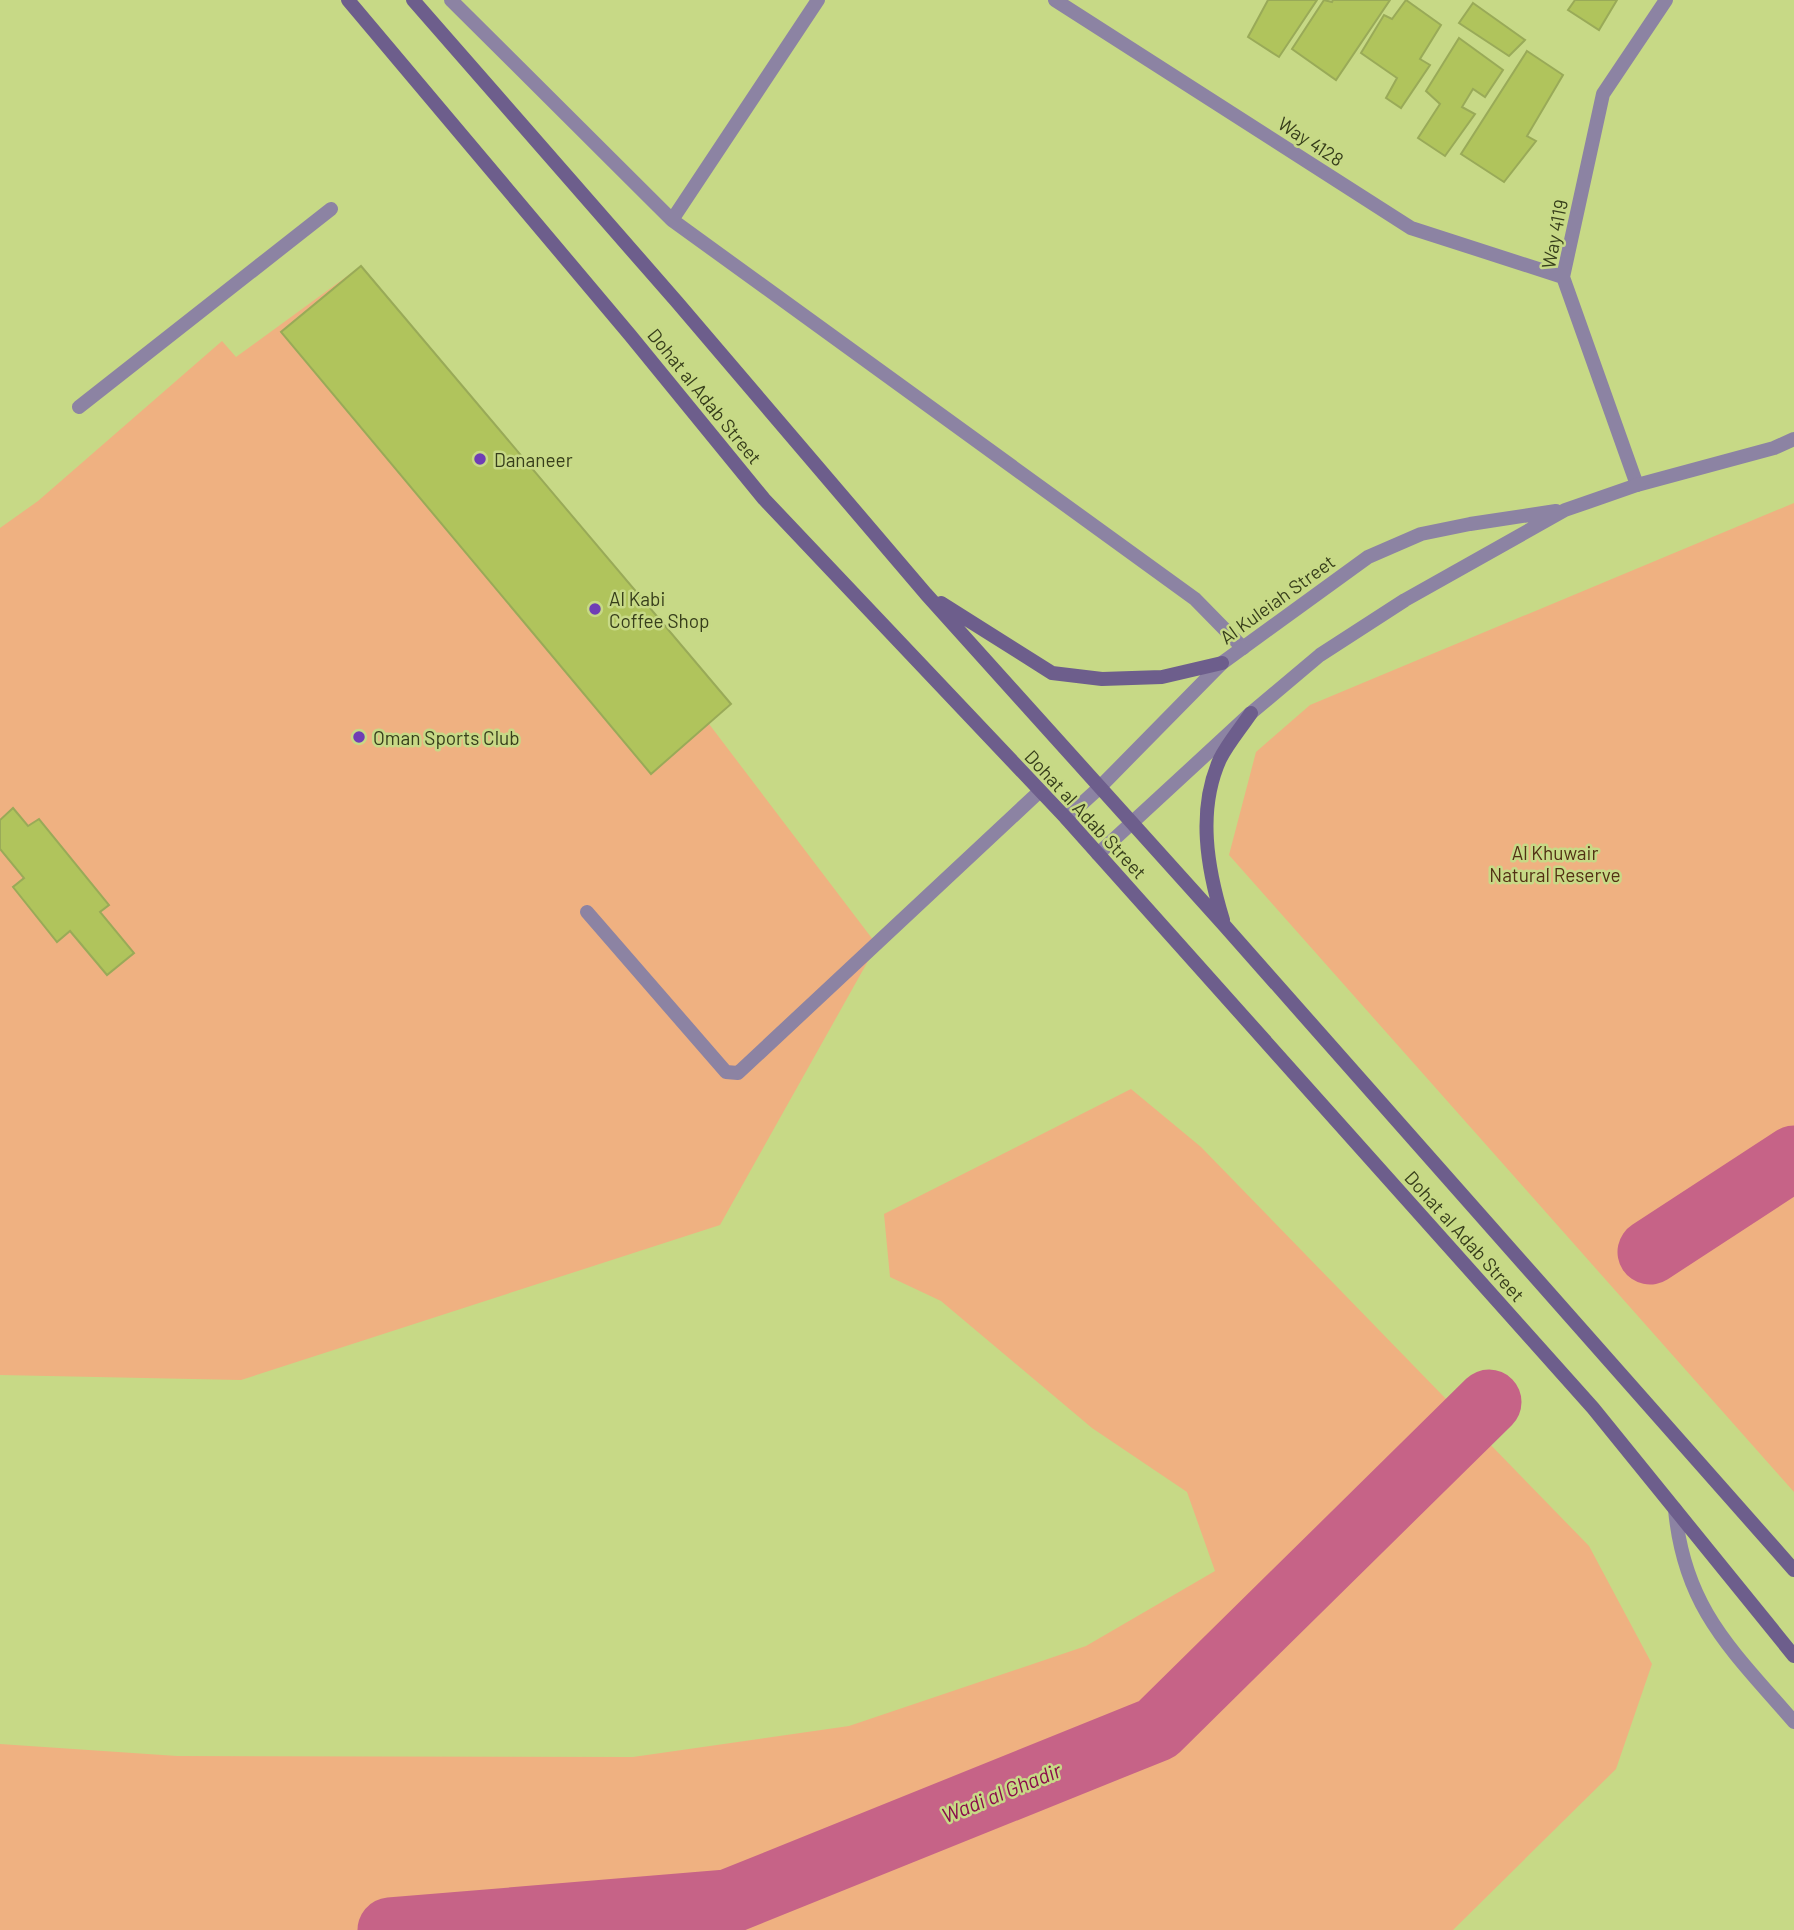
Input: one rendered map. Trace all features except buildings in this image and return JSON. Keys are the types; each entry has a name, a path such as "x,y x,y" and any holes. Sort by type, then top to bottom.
{"main road":[{"name":"Dohat al Adab Street","path":"348,0 764,499 1066,818 1592,1408 1794,1656"},
{"name":"Dohat al Adab Street","path":"413,0 926,594 1224,925 1794,1570"},
{"path":"926,594 1052,673 1102,679 1162,677 1222,663"},
{"path":"1224,925 1210,880 1206,834 1209,790 1221,757 1251,713"}],"street":[{"path":"451,0 672,220 1195,599 1243,648"},
{"path":"672,220 818,0"},
{"name":"Way 4128","path":"1055,0 1410,228 1563,277"},
{"name":"Way 4119","path":"1637,485 1563,277 1603,94 1667,0"},
{"path":"79,407 331,209"},
{"name":"Al Kuleiah Street","path":"1066,818 1222,663 1368,557 1421,534 1564,510 1637,485 1773,448 1794,439"},
{"name":"Al Kuleiah Street","path":"1098,854 1251,713 1320,655 1405,600 1564,510"},
{"path":"587,912 726,1072 738,1073 1040,791"},
{"path":"1675,1509 1682,1558 1704,1611 1720,1636 1794,1722"}],"green space":[{"name":"Oman Sports Club","path":"361,266 877,945 720,1225 241,1380 0,1375 0,528 38,501 222,341 236,357"},
{"name":"Al Khuwair Natural Reserve","path":"1794,503 1794,1492 1229,855 1256,752 1310,705"},
{"path":"1131,1089 1201,1147 1589,1546 1652,1664 1616,1769 1453,1930 0,1930 0,1744 177,1756 633,1757 849,1726 1086,1646 1215,1571 1187,1492 1092,1428 941,1301 890,1277 884,1214"}],"waterway":[{"name":"Wadi al Ghadir","path":"1650,1252 1794,1158"},
{"name":"Wadi al Ghadir","path":"390,1930 728,1902 1157,1729 1489,1402"}],"place":[{"name":"Dananeer","path":"480,459"},
{"name":"Al Kabi Coffee Shop","path":"595,609"},
{"name":"Oman Sports Club","path":"359,737"}]}
